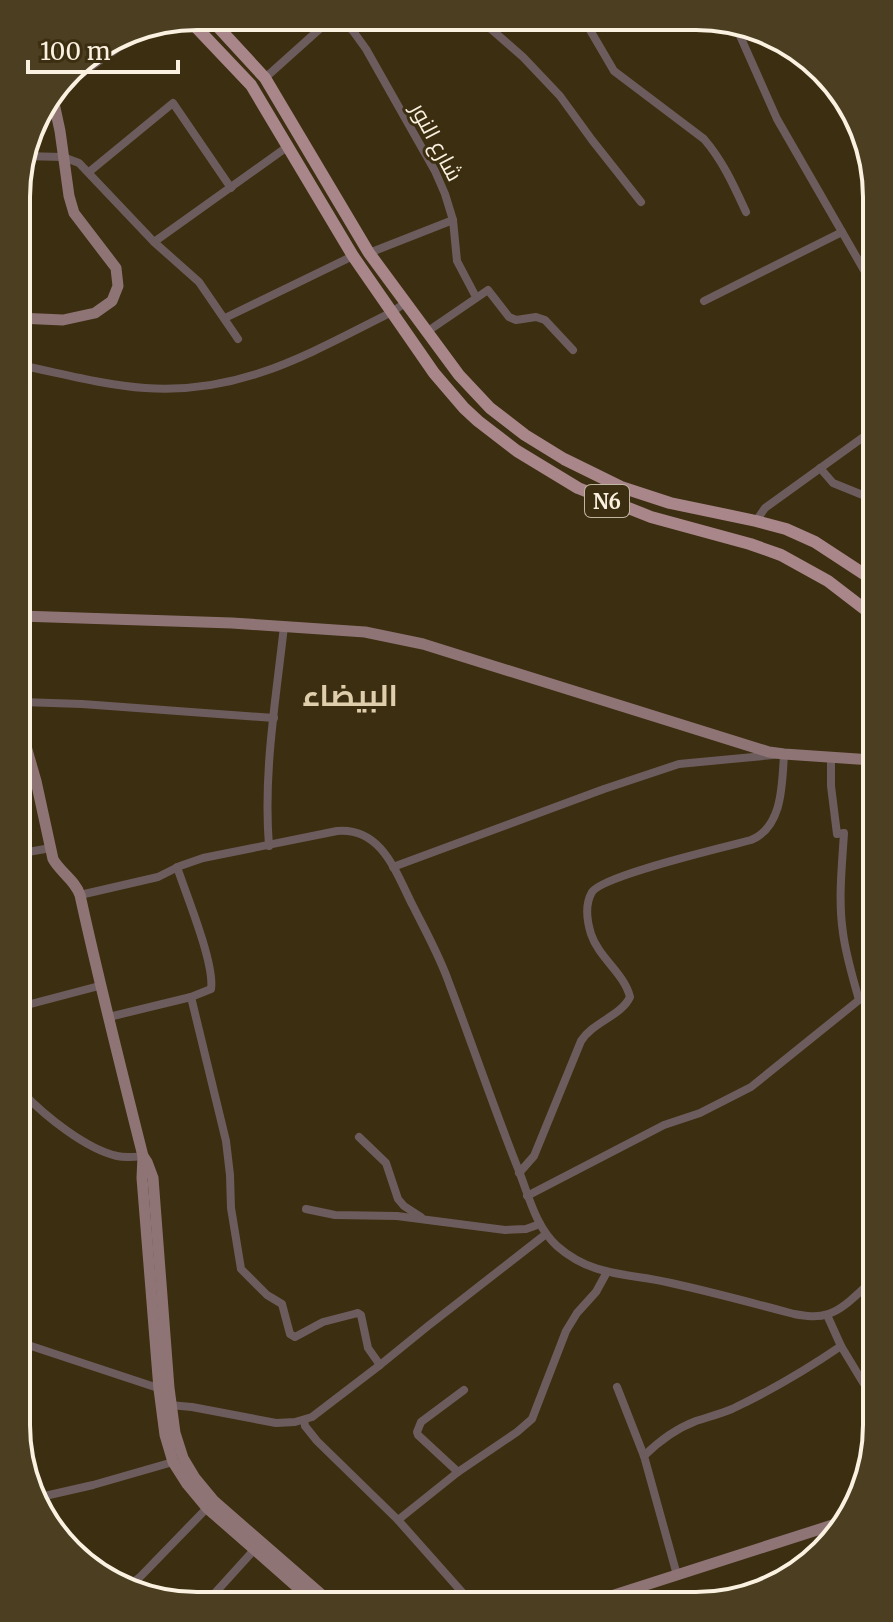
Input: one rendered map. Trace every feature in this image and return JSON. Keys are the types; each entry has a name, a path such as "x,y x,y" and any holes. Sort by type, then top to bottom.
{"main road":[{"path":"199,30 251,85 353,256 392,312"},
{"path":"221,30 265,78 369,253 405,303"},
{"name":"N6","path":"405,303 476,395 516,428 564,459 637,493 688,508 786,529 815,542 863,573"},
{"name":"N6","path":"392,312 434,373 464,408 540,466 578,488 619,506 781,555 799,563 863,607"},
{"path":"750,544 756,521"}],"street":[{"path":"265,78 320,30"},
{"name":"شارع النور","path":"352,30 366,49 435,171 453,220 457,261 476,297"},
{"path":"492,30 560,96 641,202"},
{"path":"590,30 614,71 704,139 724,166 746,212"},
{"path":"740,36 773,110 863,268"},
{"path":"89,172 173,103 231,188"},
{"path":"30,319 63,320 95,313 112,301 118,286 116,268 74,213 55,108"},
{"path":"154,242 287,147"},
{"path":"35,156 70,158 89,172 154,242 199,282 238,339"},
{"path":"369,253 453,220"},
{"path":"704,301 842,232"},
{"path":"225,318 353,256"},
{"path":"428,331 488,290 513,319 536,317 545,320 573,350"},
{"path":"30,367 131,386 208,386 277,368 405,303"},
{"path":"756,521 765,508 863,437"},
{"path":"820,468 833,483 863,495"},
{"path":"30,616 232,623 365,632 414,641 747,745 784,754 863,760"},
{"path":"269,846 267,774 284,626"},
{"path":"30,702 274,718"},
{"path":"393,867 679,764 784,754"},
{"path":"519,1173 534,1156 586,1033 626,1005 630,997 591,934 587,910 592,892 598,886 630,874 751,840 765,833 778,804 784,754"},
{"path":"831,758 837,834 844,833 843,937 859,1000"},
{"path":"30,760 57,866 78,888 99,986 143,1156 153,1178 165,1435 173,1462 207,1508 302,1592"},
{"path":"30,782 36,781"},
{"path":"80,895 149,880 203,858 337,831 355,831 365,835 380,848 393,867 443,966 527,1196 540,1224 555,1244 580,1263 607,1272 668,1282 794,1314 827,1315 863,1288"},
{"path":"30,852 51,848"},
{"path":"109,1017 191,997 211,989 196,921 177,867"},
{"path":"30,1004 99,986"},
{"path":"191,997 226,1141 231,1208 241,1269 267,1295 282,1304 290,1334 295,1337 323,1322 358,1313 361,1315 368,1348 380,1365"},
{"path":"527,1196 664,1125 700,1113 751,1087 863,999"},
{"path":"30,1099 76,1137 105,1152 124,1157 143,1156"},
{"path":"359,1137 386,1163 398,1199 425,1220"},
{"path":"306,1209 335,1215 384,1215 505,1230 540,1224"},
{"path":"166,1406 185,1406 276,1423 304,1420 319,1412 546,1234"},
{"path":"398,1520 532,1419 566,1331 607,1272"},
{"path":"827,1315 863,1382"},
{"path":"30,1346 164,1389"},
{"path":"644,1456 671,1433 729,1411 791,1380 841,1346"},
{"path":"617,1387 644,1456 677,1575"},
{"path":"458,1472 417,1432 421,1422 464,1390"},
{"path":"166,1406 178,1446 195,1478 225,1511 318,1592"},
{"path":"304,1420 317,1441 398,1520 462,1592"},
{"path":"46,1496 173,1462"},
{"path":"136,1580 207,1508"},
{"path":"624,1592 829,1527"},
{"path":"216,1592 254,1550"}],"district":[{"name":"البيضاء","path":"350,695"}]}
